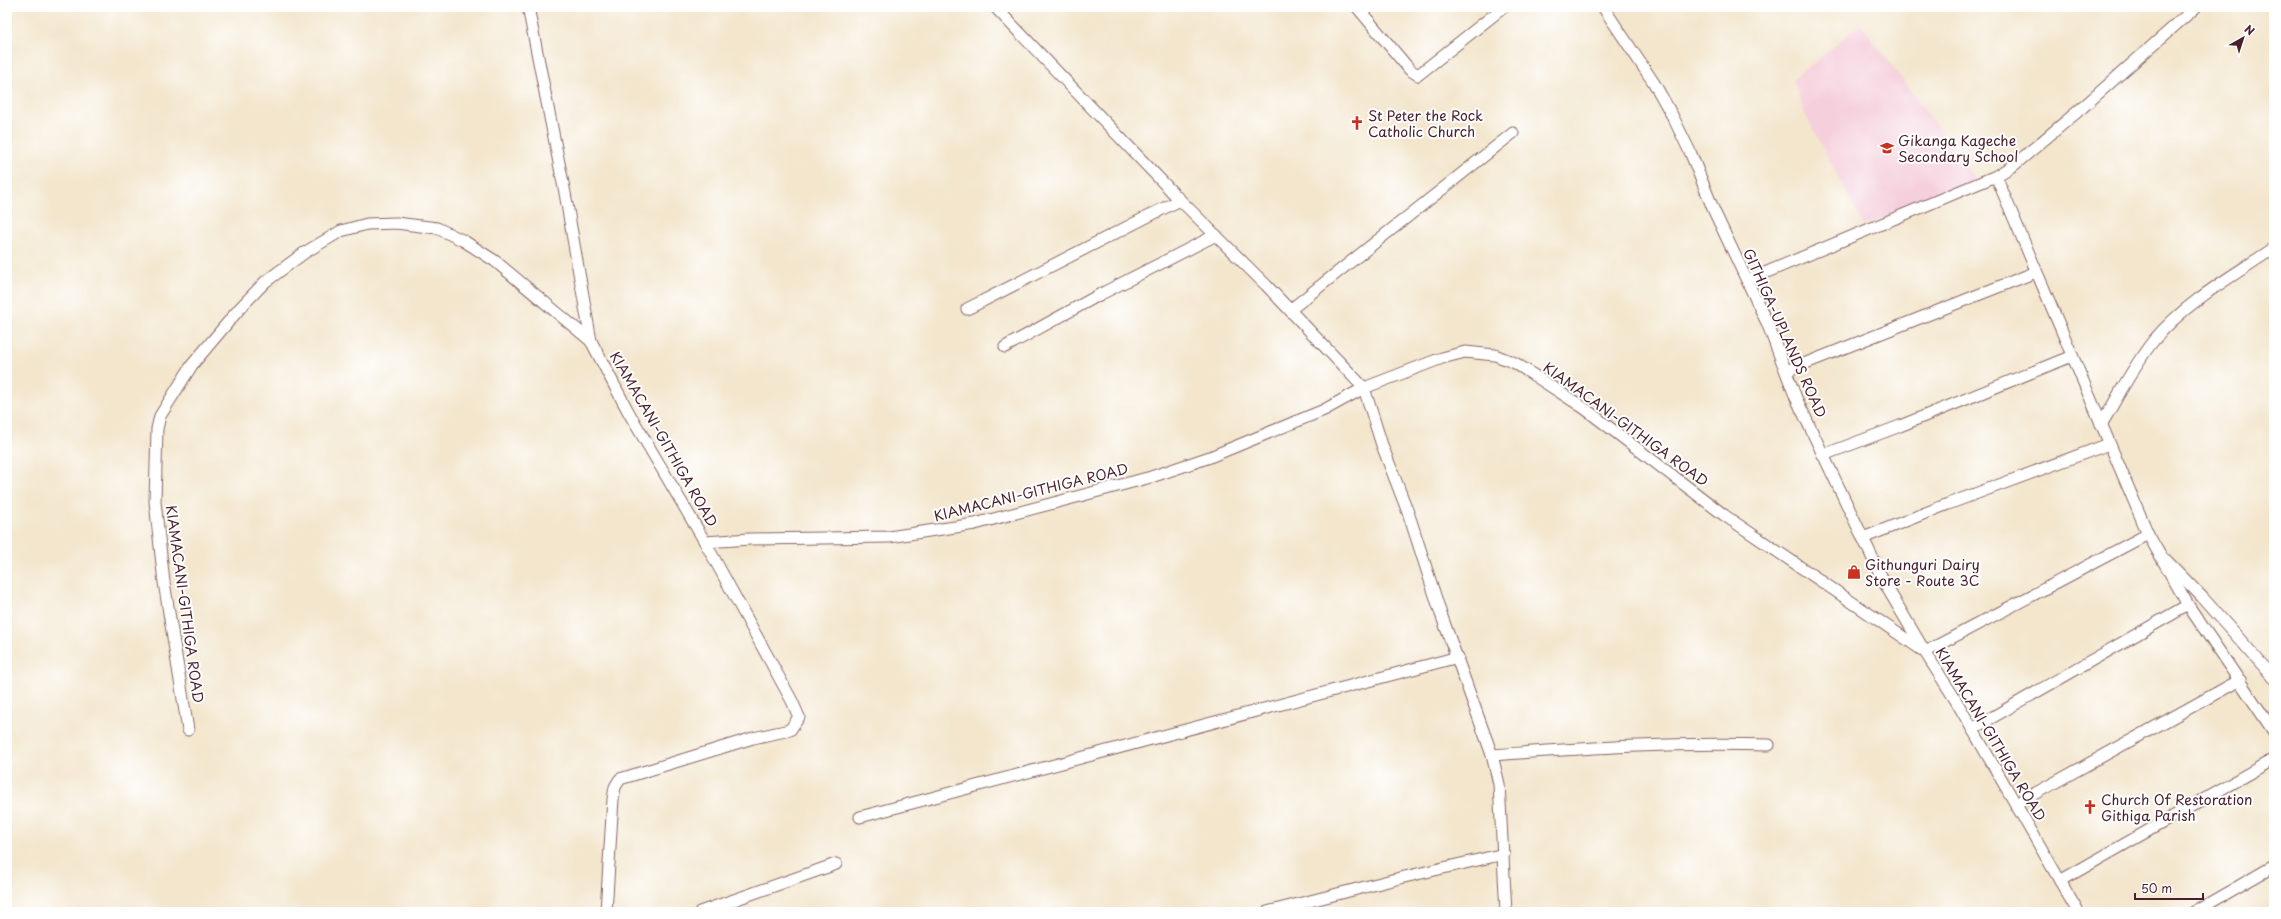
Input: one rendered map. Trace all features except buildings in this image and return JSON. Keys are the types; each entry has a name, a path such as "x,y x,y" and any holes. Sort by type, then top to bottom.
{"street":[{"path":"528,7 565,193 591,341"},
{"path":"995,7 1180,200 1290,310 1364,388 1382,445 1409,515 1441,614 1458,657 1492,755 1499,784 1506,912"},
{"path":"1357,7 1410,70 1418,75 1504,7"},
{"name":"GITHIGA-UPLANDS ROAD","path":"1603,7 1654,82 1691,154 1714,211 1748,280 1823,455 1885,584 1924,652"},
{"path":"1748,280 1996,176 2014,165 2083,107 2196,7"},
{"path":"1290,310 1513,133"},
{"path":"1996,176 2148,534 2188,605 2274,732"},
{"path":"967,309 1180,200"},
{"name":"KIAMACANI-GITHIGA ROAD","path":"188,730 164,582 155,502 157,429 166,404 192,365 240,308 265,282 304,253 341,231 367,224 396,223 437,228 464,241 495,261 591,341 629,413 705,542 750,539 889,537 975,524 1151,477 1210,457 1324,410 1364,388 1442,358 1465,352 1495,355 1514,363 1584,408 1760,540 1924,652 1972,729 2078,912"},
{"path":"1005,347 1099,295 1216,235"},
{"path":"2101,425 2154,341 2178,316 2211,290 2274,248"},
{"path":"1786,371 2036,272"},
{"path":"1823,455 1900,426 2072,356"},
{"path":"1863,538 1948,504 2109,444"},
{"path":"1924,652 2148,534"},
{"path":"606,912 613,800 615,787 620,778 753,738 790,730 798,718 788,694 705,542"},
{"path":"2158,553 2204,598 2274,678"},
{"path":"1972,729 2188,605"},
{"path":"860,817 1458,657"},
{"path":"2016,804 2240,680"},
{"path":"1492,755 1623,746 1713,743 1769,745"},
{"path":"2060,881 2274,759"},
{"path":"1267,912 1504,854"},
{"path":"700,912 836,864"},
{"path":"2194,912 2274,866"}],"shaded area":[{"name":"Gikanga Kageche Secondary School","path":"1861,24 1977,181 1864,226 1805,114 1793,80"}],"place":[{"name":"St Peter the Rock Catholic Church","path":"1357,123"},
{"name":"Gikanga Kageche Secondary School","path":"1887,148"},
{"name":"Githunguri Dairy Store - Route 3C","path":"1854,572"},
{"name":"Church Of Restoration Githiga Parish","path":"2090,807"}]}
